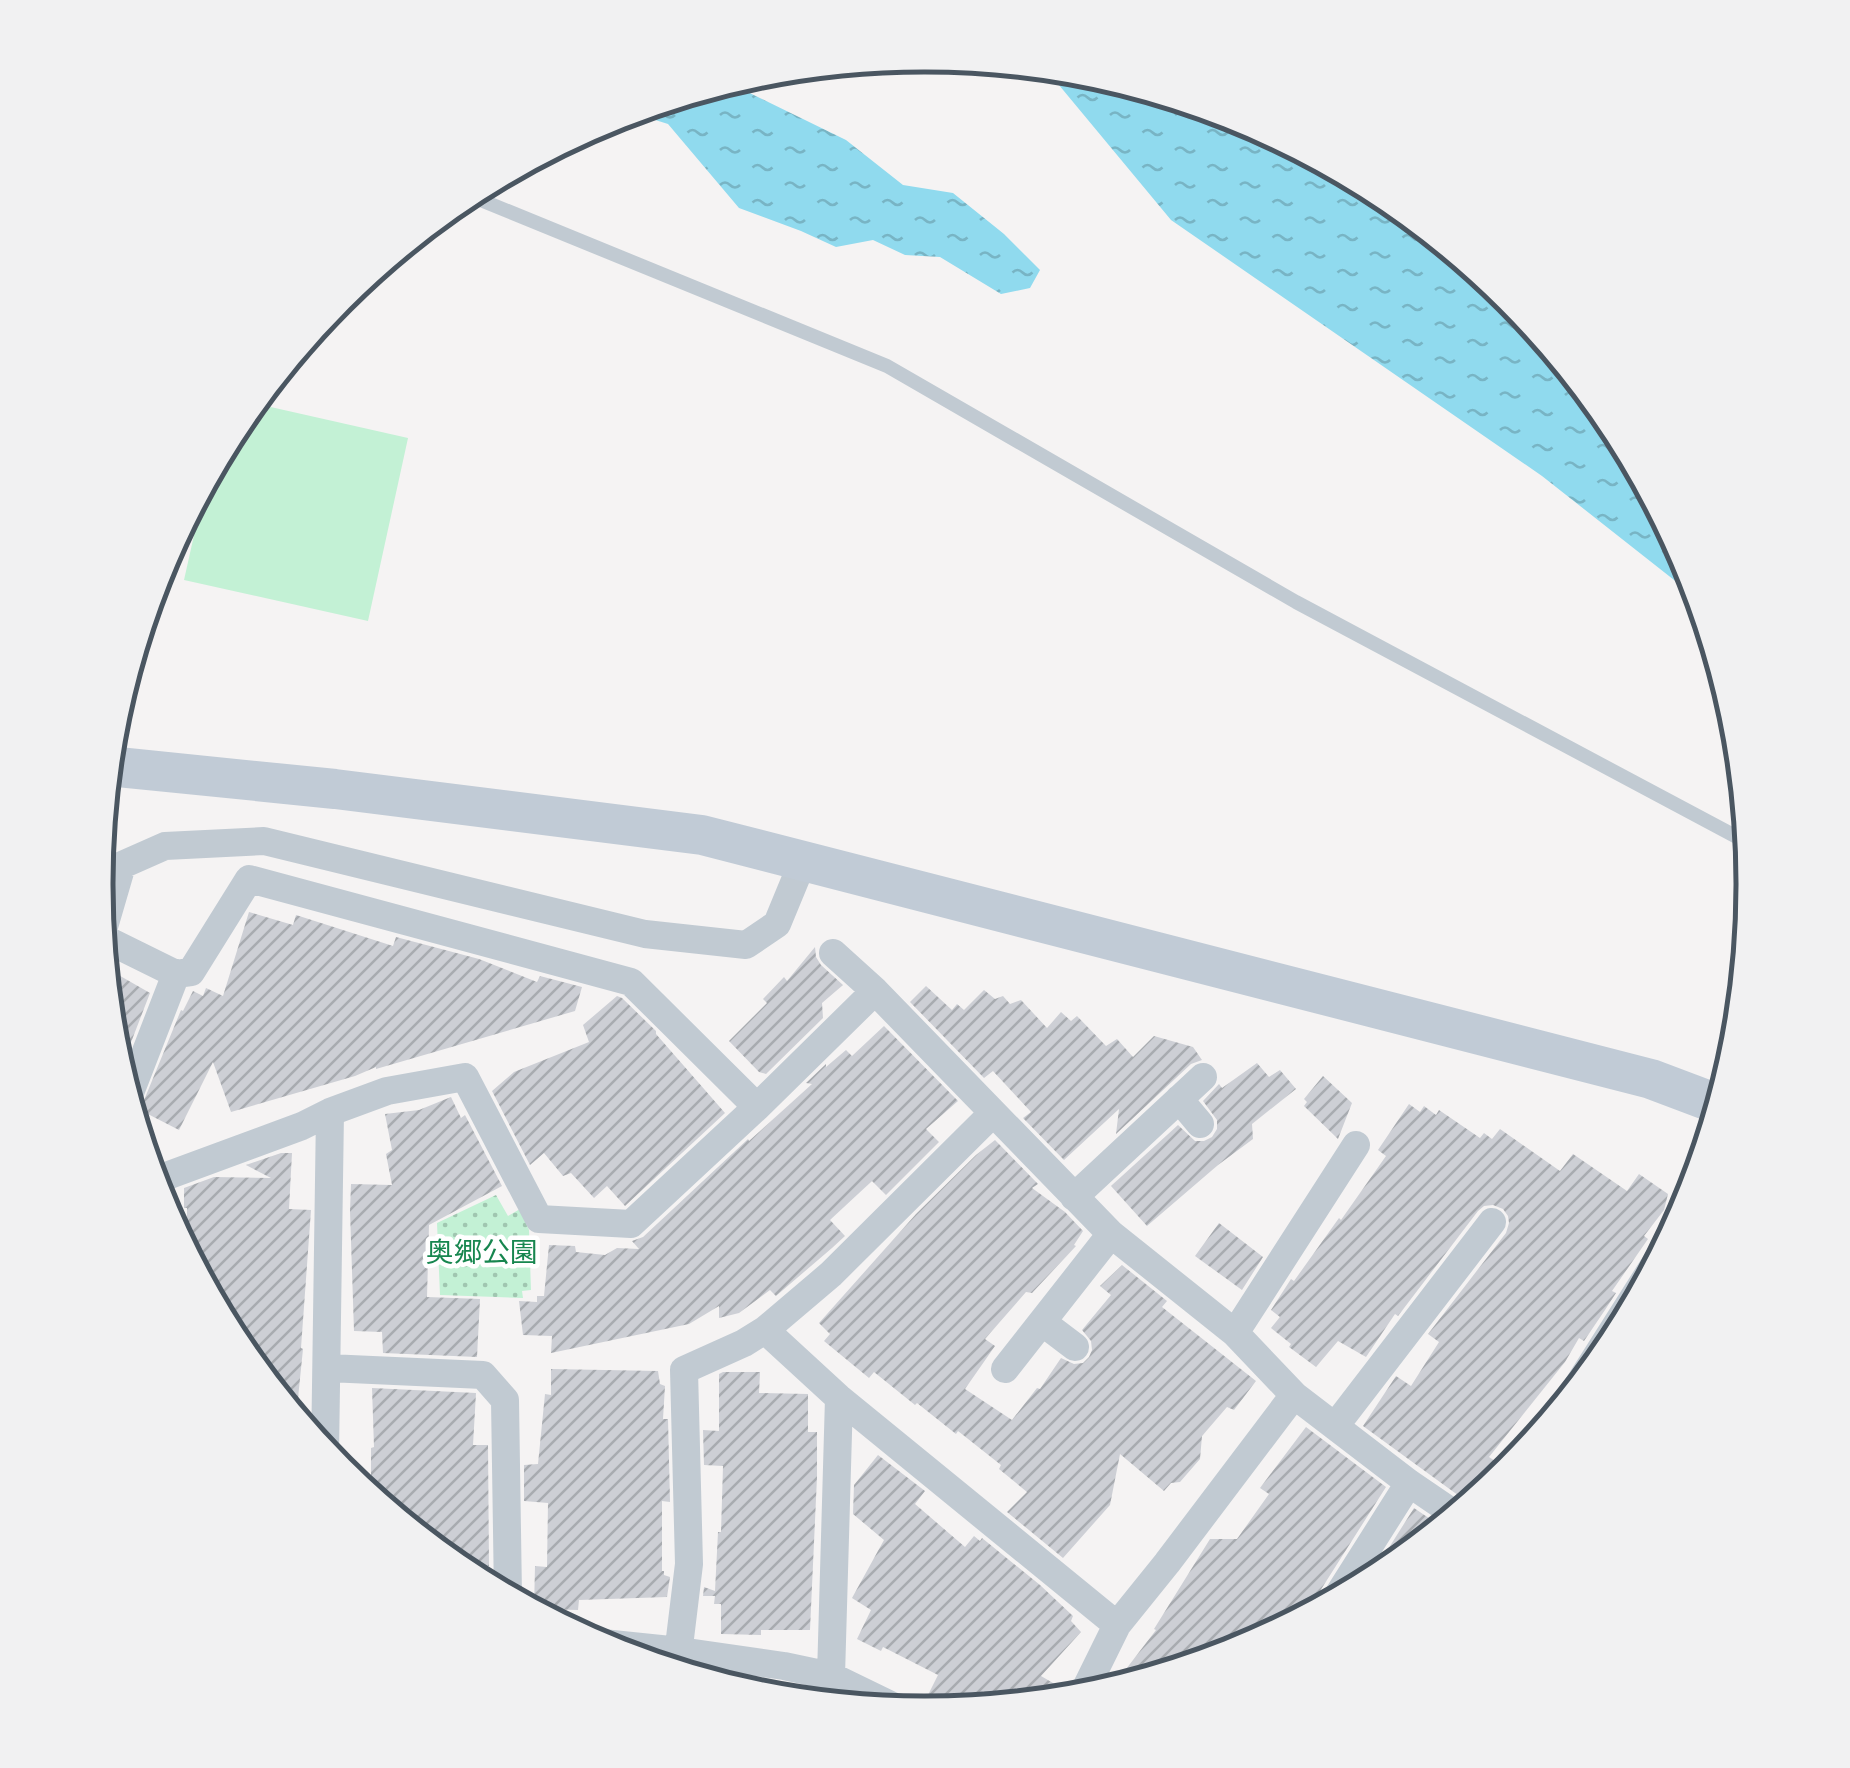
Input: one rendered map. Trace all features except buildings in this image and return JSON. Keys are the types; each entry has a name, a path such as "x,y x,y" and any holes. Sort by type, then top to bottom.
{"street":[{"path":"122,767 335,789 702,835 1651,1079 1707,1100"},
{"path":"113,894 122,865 165,846 264,840 645,934 746,946 778,924 803,861"},
{"path":"116,944 176,974 191,972 248,880 631,982 757,1108"},
{"path":"833,953 875,991 1111,1234 1235,1333 1294,1395 1444,1507"},
{"path":"137,1075 176,974"},
{"path":"168,1175 387,1091 465,1077 539,1219 631,1224 757,1108 875,991"},
{"path":"1074,1197 1204,1077"},
{"path":"1179,1099 1200,1124"},
{"path":"326,1431 330,1112"},
{"path":"679,1657 689,1564 684,1370 765,1330 831,1274 993,1113"},
{"path":"1235,1333 1356,1145"},
{"path":"1336,1425 1492,1222"},
{"path":"1004,1369 1111,1234"},
{"path":"1042,1322 1075,1347"},
{"path":"765,1330 840,1398 1117,1625"},
{"path":"328,1368 484,1375 505,1400 508,1580"},
{"path":"1091,1678 1117,1625 1294,1395"},
{"path":"827,1690 840,1398"},
{"path":"1351,1574 1409,1483"},
{"path":"695,1662 784,1666 826,1690"}],"lane":[{"path":"485,202 887,366 1296,602 1735,836"}],"green space":[{"path":"269,407 408,438 368,621 184,580 197,525 222,478"},
{"name":"奥郷公園","path":"496,1195 508,1216 520,1209 529,1230 531,1290 522,1291 523,1298 440,1295 437,1223"}],"water":[{"path":"1058,84 1135,100 1236,134 1331,181 1419,240 1499,310 1569,390 1628,478 1679,584 1542,476 1171,220"},
{"path":"748,92 846,140 903,185 953,193 1004,234 1040,270 1030,288 1001,294 940,257 905,255 873,240 836,247 739,208 668,124 654,120"}]}
